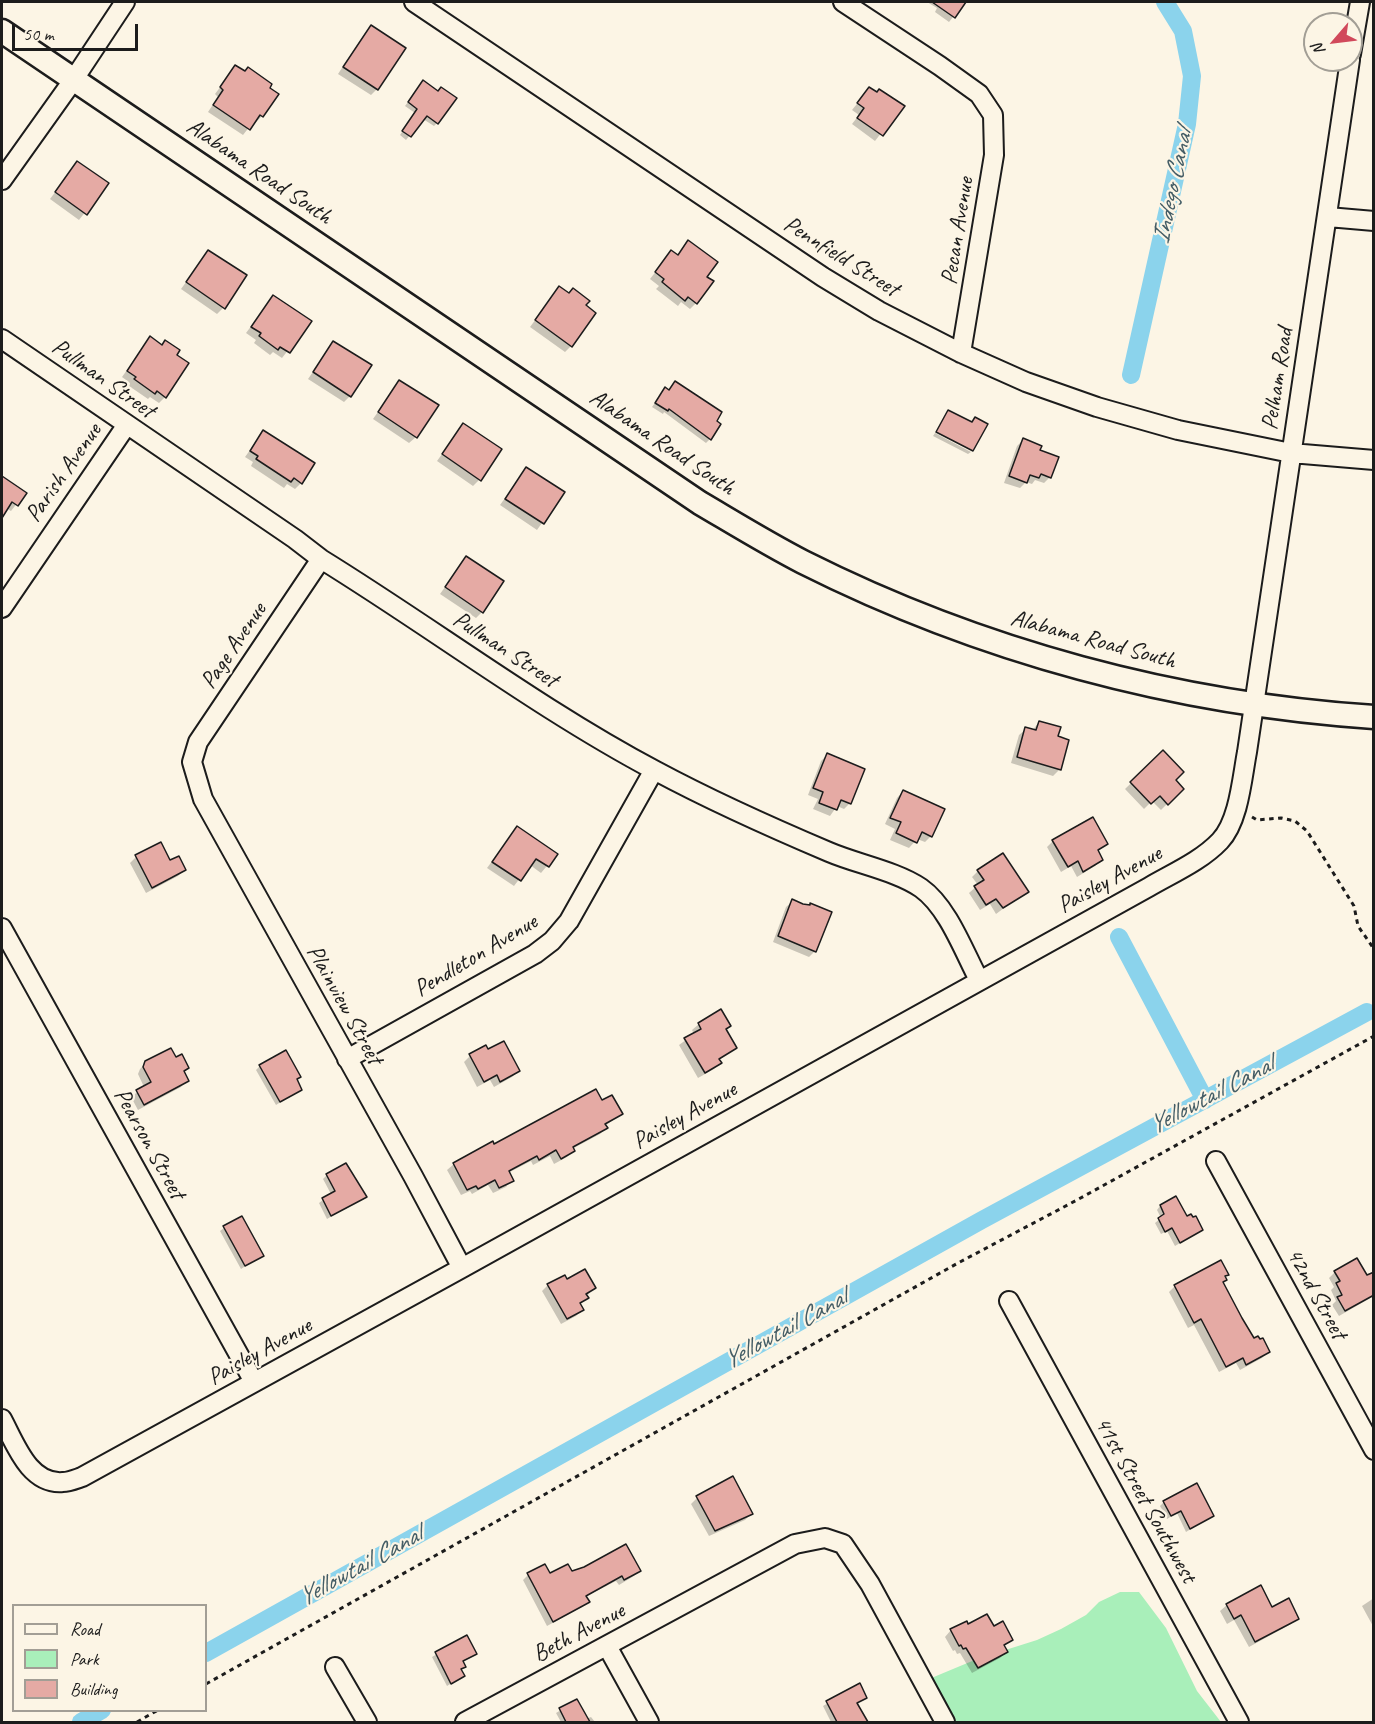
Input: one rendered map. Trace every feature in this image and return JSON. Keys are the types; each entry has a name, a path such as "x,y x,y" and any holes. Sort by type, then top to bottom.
{"street":[{"path":"2,180 74,79 125,2"},
{"name":"Pennfield Street","path":"414,2 823,277 879,310 961,353 1026,382 1097,407 1178,430 1291,453 1374,460"},
{"name":"Pecan Avenue","path":"843,2 979,94 993,115 994,155 961,353"},
{"name":"Alabama Road South","path":"2,31 700,503 803,562 952,627 1105,675 1192,694 1253,704 1374,717"},
{"name":"Pelham Road","path":"1253,704 1348,72"},
{"path":"1328,217 1374,221"},
{"name":"Pullman Street","path":"2,339 321,559 558,713 654,770 723,805 830,852 899,877 921,888 936,901 979,980"},
{"name":"Parish Avenue","path":"2,608 126,426"},
{"name":"Page Avenue","path":"192,762 198,742 321,559"},
{"name":"Paisley Avenue","path":"2,1419 27,1464 41,1478 62,1483 82,1477 1204,855 1222,840 1235,809 1247,752 1253,704"},
{"name":"Plainview Street","path":"192,762 203,799 462,1268"},
{"name":"Pendleton Avenue","path":"347,1059 535,954 552,941 569,921 654,770"},
{"name":"Pearson Street","path":"2,928 254,1382"},
{"name":"42nd Street","path":"1216,1161 1374,1450"},
{"name":"41st Street Southwest","path":"1009,1301 1239,1722"},
{"name":"Beth Avenue","path":"465,1722 795,1545 825,1538 843,1544 870,1584 945,1722"},
{"path":"607,1646 649,1722"},
{"path":"335,1667 367,1722"}],"path":[{"path":"1235,809 1257,820 1295,821 1307,831 1354,906 1358,926 1374,949"},
{"path":"207,1683 958,1263 1374,1036"},
{"path":"137,1722 154,1712"}],"green space":[{"path":"1120,1592 1139,1592 1166,1628 1197,1691 1221,1722 953,1722 929,1679 977,1659 1037,1640 1086,1615 1099,1602"}],"building":[{"path":"932,2 966,2 955,18"},
{"path":"371,25 406,48 378,90 343,67"},
{"path":"235,65 245,71 248,67 272,84 270,88 279,94 263,117 260,115 250,130 213,105 223,90 220,87"},
{"path":"423,80 438,91 441,87 457,98 438,124 427,116 411,137 402,131 417,109 408,102"},
{"path":"869,87 877,92 879,89 905,106 883,136 857,118 864,108 857,103"},
{"path":"77,161 109,183 87,215 55,192"},
{"path":"688,240 718,262 707,277 714,281 697,304 688,297 685,301 662,282 664,279 655,272 671,250 678,255"},
{"path":"208,250 247,275 225,309 186,282"},
{"path":"559,286 569,293 573,288 590,301 586,305 596,313 572,347 535,320"},
{"path":"273,295 312,321 290,353 280,347 278,350 259,336 261,333 251,327"},
{"path":"150,336 162,345 165,340 180,350 177,355 189,363 166,398 157,391 155,394 127,371"},
{"path":"333,341 372,365 351,397 313,372"},
{"path":"399,380 439,405 417,438 378,412"},
{"path":"675,381 722,412 717,421 721,424 711,440 669,409 668,411 655,403 665,387 669,390"},
{"path":"948,410 972,422 975,417 988,424 973,451 936,432"},
{"path":"463,423 502,449 481,481 442,454"},
{"path":"263,430 315,463 302,484 294,478 291,482 256,459 258,456 250,451"},
{"path":"1023,438 1042,446 1040,450 1059,457 1051,478 1041,474 1039,478 1030,475 1027,483 1009,476"},
{"path":"526,467 565,492 544,524 505,499"},
{"path":"2,476 27,493 18,506 12,502 2,518"},
{"path":"466,556 504,581 483,613 445,587"},
{"path":"1039,721 1061,727 1058,736 1069,740 1061,770 1017,757 1025,727 1036,730"},
{"path":"1163,750 1184,772 1176,780 1184,789 1168,805 1160,796 1151,804 1130,782"},
{"path":"827,753 865,769 851,804 841,800 837,810 819,803 823,792 813,788"},
{"path":"903,790 945,809 932,837 922,832 917,843 896,833 901,822 890,818"},
{"path":"1093,817 1108,844 1098,850 1103,860 1083,872 1078,861 1068,867 1052,840"},
{"path":"517,826 558,854 549,867 536,859 521,881 492,862"},
{"path":"161,842 170,860 179,856 186,870 152,888 135,855"},
{"path":"1003,853 1029,892 1003,908 996,899 986,905 974,886 984,880 977,870"},
{"path":"792,899 832,912 816,952 778,936"},
{"path":"721,1009 731,1026 726,1029 737,1048 719,1059 722,1063 705,1073 684,1038 701,1029 698,1023"},
{"path":"504,1041 520,1071 500,1082 497,1075 484,1082 469,1054 486,1045 488,1049"},
{"path":"171,1048 176,1057 182,1054 189,1068 184,1071 189,1081 144,1105 136,1090 151,1082 143,1067 145,1061"},
{"path":"286,1050 301,1077 297,1079 302,1090 280,1102 259,1065"},
{"path":"596,1089 602,1100 612,1095 623,1114 605,1124 608,1128 573,1147 575,1151 561,1159 556,1150 539,1160 537,1156 509,1171 514,1181 499,1188 495,1180 478,1189 476,1186 467,1190 453,1163 493,1141 494,1144"},
{"path":"346,1163 367,1197 331,1216 322,1198 335,1191 326,1174"},
{"path":"1176,1196 1187,1216 1191,1214 1193,1217 1196,1216 1203,1230 1180,1243 1172,1228 1165,1232 1158,1218 1164,1214 1160,1205"},
{"path":"242,1216 264,1256 245,1266 223,1226"},
{"path":"1357,1258 1367,1275 1374,1272 1374,1295 1345,1311 1337,1297 1342,1295 1336,1283 1340,1281 1334,1271"},
{"path":"1221,1260 1229,1275 1225,1276 1227,1280 1223,1282 1242,1318 1254,1338 1258,1336 1260,1339 1263,1338 1270,1352 1246,1365 1243,1358 1226,1367 1201,1319 1194,1323 1174,1285"},
{"path":"585,1269 596,1288 586,1294 589,1298 580,1303 584,1310 567,1319 547,1284 565,1275 567,1279"},
{"path":"733,1476 753,1514 715,1531 696,1496"},
{"path":"1197,1483 1214,1516 1190,1529 1181,1511 1171,1516 1163,1501"},
{"path":"626,1544 641,1571 624,1580 622,1576 586,1596 590,1602 553,1622 527,1573 545,1564 550,1573 568,1564 572,1571"},
{"path":"1261,1585 1272,1607 1289,1598 1299,1619 1255,1642 1241,1615 1234,1619 1226,1604"},
{"path":"987,1614 994,1626 1003,1621 1013,1640 1004,1645 1008,1652 978,1668 966,1648 959,1646 950,1629 967,1621 968,1624"},
{"path":"467,1635 477,1654 463,1661 466,1667 461,1669 465,1676 451,1684 435,1652"},
{"path":"860,1683 867,1698 857,1703 868,1722 837,1722 826,1701"},
{"path":"577,1699 590,1722 566,1722 559,1708"}],"waterway":[{"name":"Indego Canal","path":"1131,375 1187,124 1192,76 1183,31 1165,2"},
{"path":"1119,937 1205,1100"},
{"name":"Yellowtail Canal","path":"207,1652 982,1220 1367,1012"},
{"name":"Yellowtail Canal","path":"81,1722 98,1712"}]}
